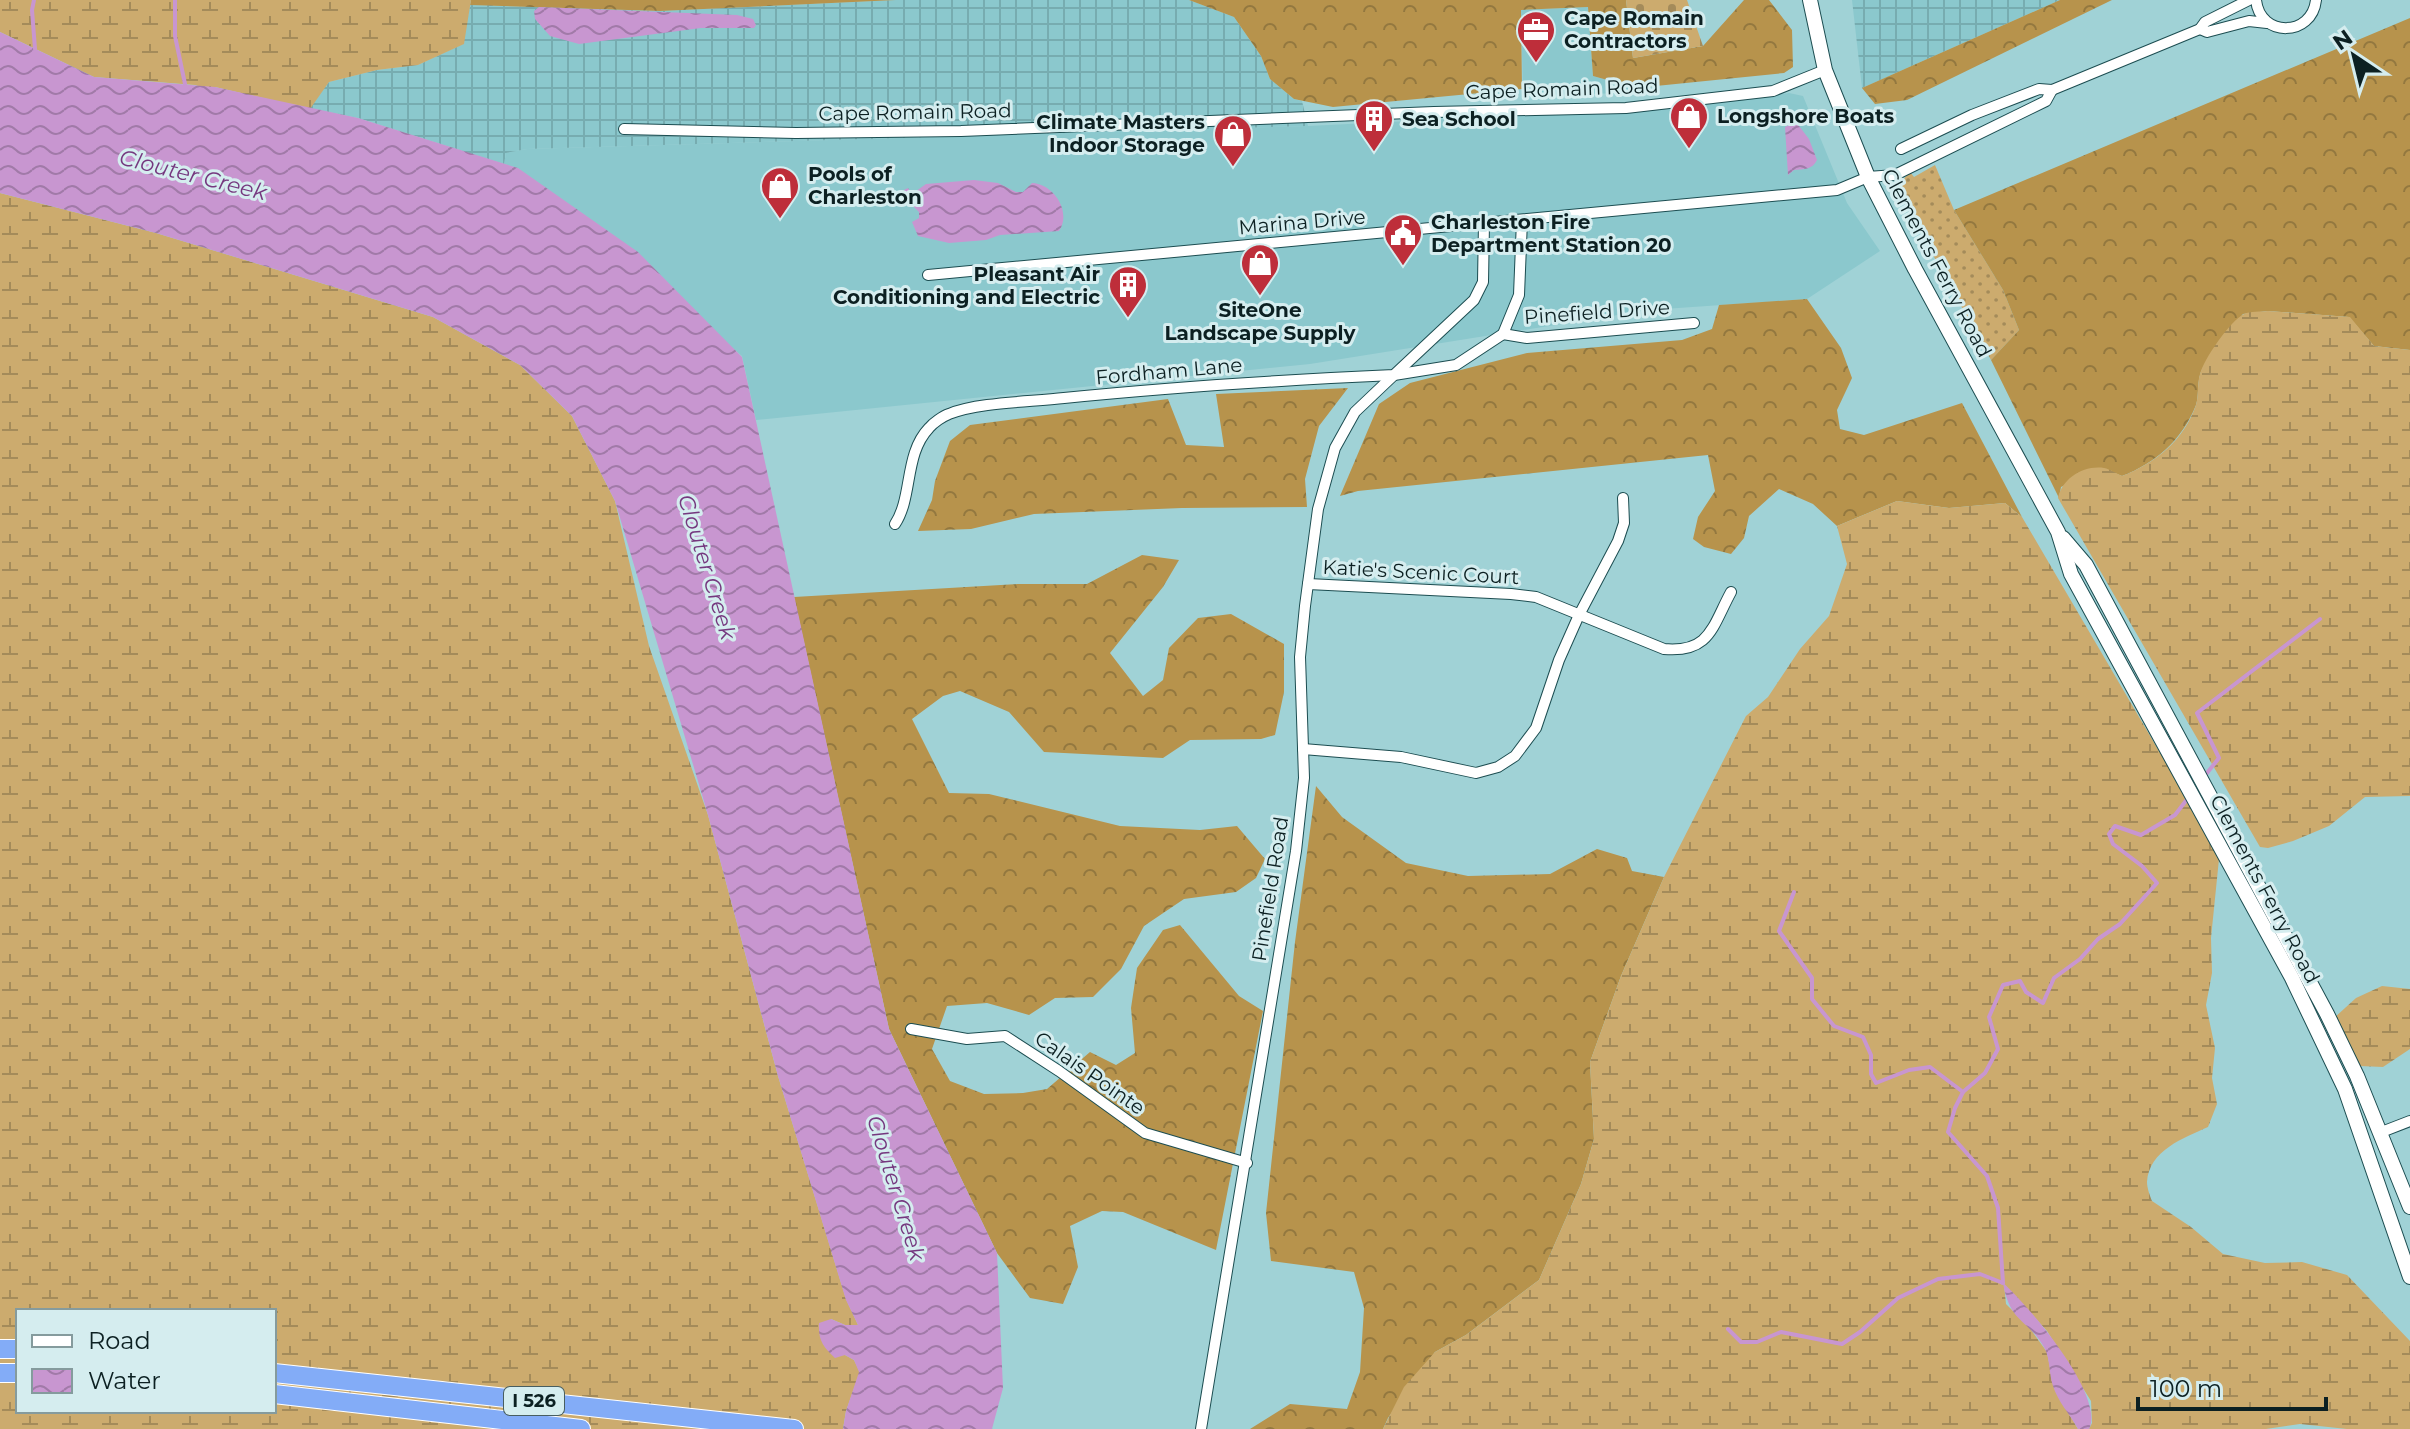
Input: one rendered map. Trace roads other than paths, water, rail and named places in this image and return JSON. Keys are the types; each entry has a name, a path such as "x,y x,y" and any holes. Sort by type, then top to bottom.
{"highway":[{"name":"I 526","path":"276,1373 794,1429"},
{"name":"I 526","path":"276,1394 581,1429"}],"main road":[{"name":"Clements Ferry Road","path":"1810,0 1825,70 1868,177 2058,532 2071,574 2292,978 2345,1089 2410,1277"},
{"name":"Clements Ferry Road","path":"2058,532 2086,565 2327,1014 2357,1076 2410,1207"}],"street":[{"path":"1901,149 1972,115 2039,89 2052,90 2200,29 2205,22 2249,0"},
{"path":"2256,0 2261,15 2268,23"},
{"path":"2200,29 2207,32 2249,21 2287,29 2297,27 2312,14 2316,0"},
{"name":"Cape Romain Road","path":"624,129 796,133 961,131 1434,112 1626,108 1773,91 1825,70"},
{"name":"Marina Drive","path":"928,275 1837,190 1868,177 1895,175 2046,101 2052,90"},
{"path":"1394,375 1456,365 1503,334 1519,295 1522,220"},
{"name":"Pinefield Road","path":"1201,1429 1296,851 1304,778 1300,657 1318,509 1335,448 1355,412 1474,300 1483,282 1484,223"},
{"name":"Pinefield Drive","path":"1503,334 1527,338 1694,323"},
{"name":"Fordham Lane","path":"895,524 903,513 904,492 916,448 929,428 947,414 983,407 1200,384 1394,375"},
{"path":"1303,749 1401,757 1476,773 1498,767 1515,756 1536,728 1559,660 1618,541 1624,523 1623,498"},
{"name":"Katie's Scenic Court","path":"1308,584 1536,597 1664,649 1688,650 1705,640 1731,592"},
{"name":"Calais Pointe","path":"911,1029 967,1039 1005,1036 1145,1133 1247,1163"},
{"path":"2379,1133 2410,1121"}],"water":[{"path":"539,7 737,15 753,19 756,25 754,28 701,28 579,44 550,36 535,19 534,11"},
{"name":"Clouter Creek","path":"0,32 94,77 215,87 358,118 518,168 638,252 742,357 889,1029 997,1253 1003,1388 992,1429 843,1429 859,1372 854,1360 845,1355 835,1358 827,1350 820,1339 819,1323 831,1319 845,1325 858,1325 846,1300 778,1076 708,815 615,501 572,416 520,365 433,317 156,233 0,193"},
{"path":"1796,122 1809,139 1817,160 1810,167 1794,170 1788,175 1785,127"},
{"path":"974,180 998,183 1016,192 1023,192 1032,183 1047,188 1062,208 1059,231 1000,235 986,240 949,243 918,236 912,222 919,218 919,212 908,201 904,190 908,188 912,194 926,184"},
{"path":"2003,1283 2046,1330 2076,1374 2091,1414 2089,1429 2078,1429 2061,1403 2053,1386 2045,1349 2015,1314"}],"waterway":[{"path":"34,0 35,49"},
{"path":"175,0 175,36 185,84"},
{"path":"2203,778 2219,758 2197,713 2320,619"},
{"path":"2003,1283 1998,1208 1987,1176 1948,1132 1963,1092 1985,1073 1998,1049 1989,1017 2003,985 2020,981 2026,992 2043,1003 2054,978 2120,924 2157,883 2142,866 2113,844 2109,834 2115,826 2141,835 2175,815 2188,798"},
{"path":"1794,892 1779,931 1812,978 1812,999 1834,1026 1863,1037 1871,1055 1871,1074 1876,1083 1909,1070 1930,1067 1963,1092"},
{"path":"1728,1329 1741,1342 1757,1342 1781,1332 1842,1344 1898,1298 1938,1279 1980,1274 2003,1283"}],"place":[{"name":"Cape Romain Contractors","path":"1536,64"},
{"name":"Longshore Boats","path":"1689,150"},
{"name":"Sea School","path":"1374,153"},
{"name":"Climate Masters Indoor Storage","path":"1233,168"},
{"name":"Pools of Charleston","path":"780,220"},
{"name":"Charleston Fire Department Station 20","path":"1403,267"},
{"name":"SiteOne Landscape Supply","path":"1260,297"},
{"name":"Pleasant Air Conditioning and Electric","path":"1128,319"}]}
